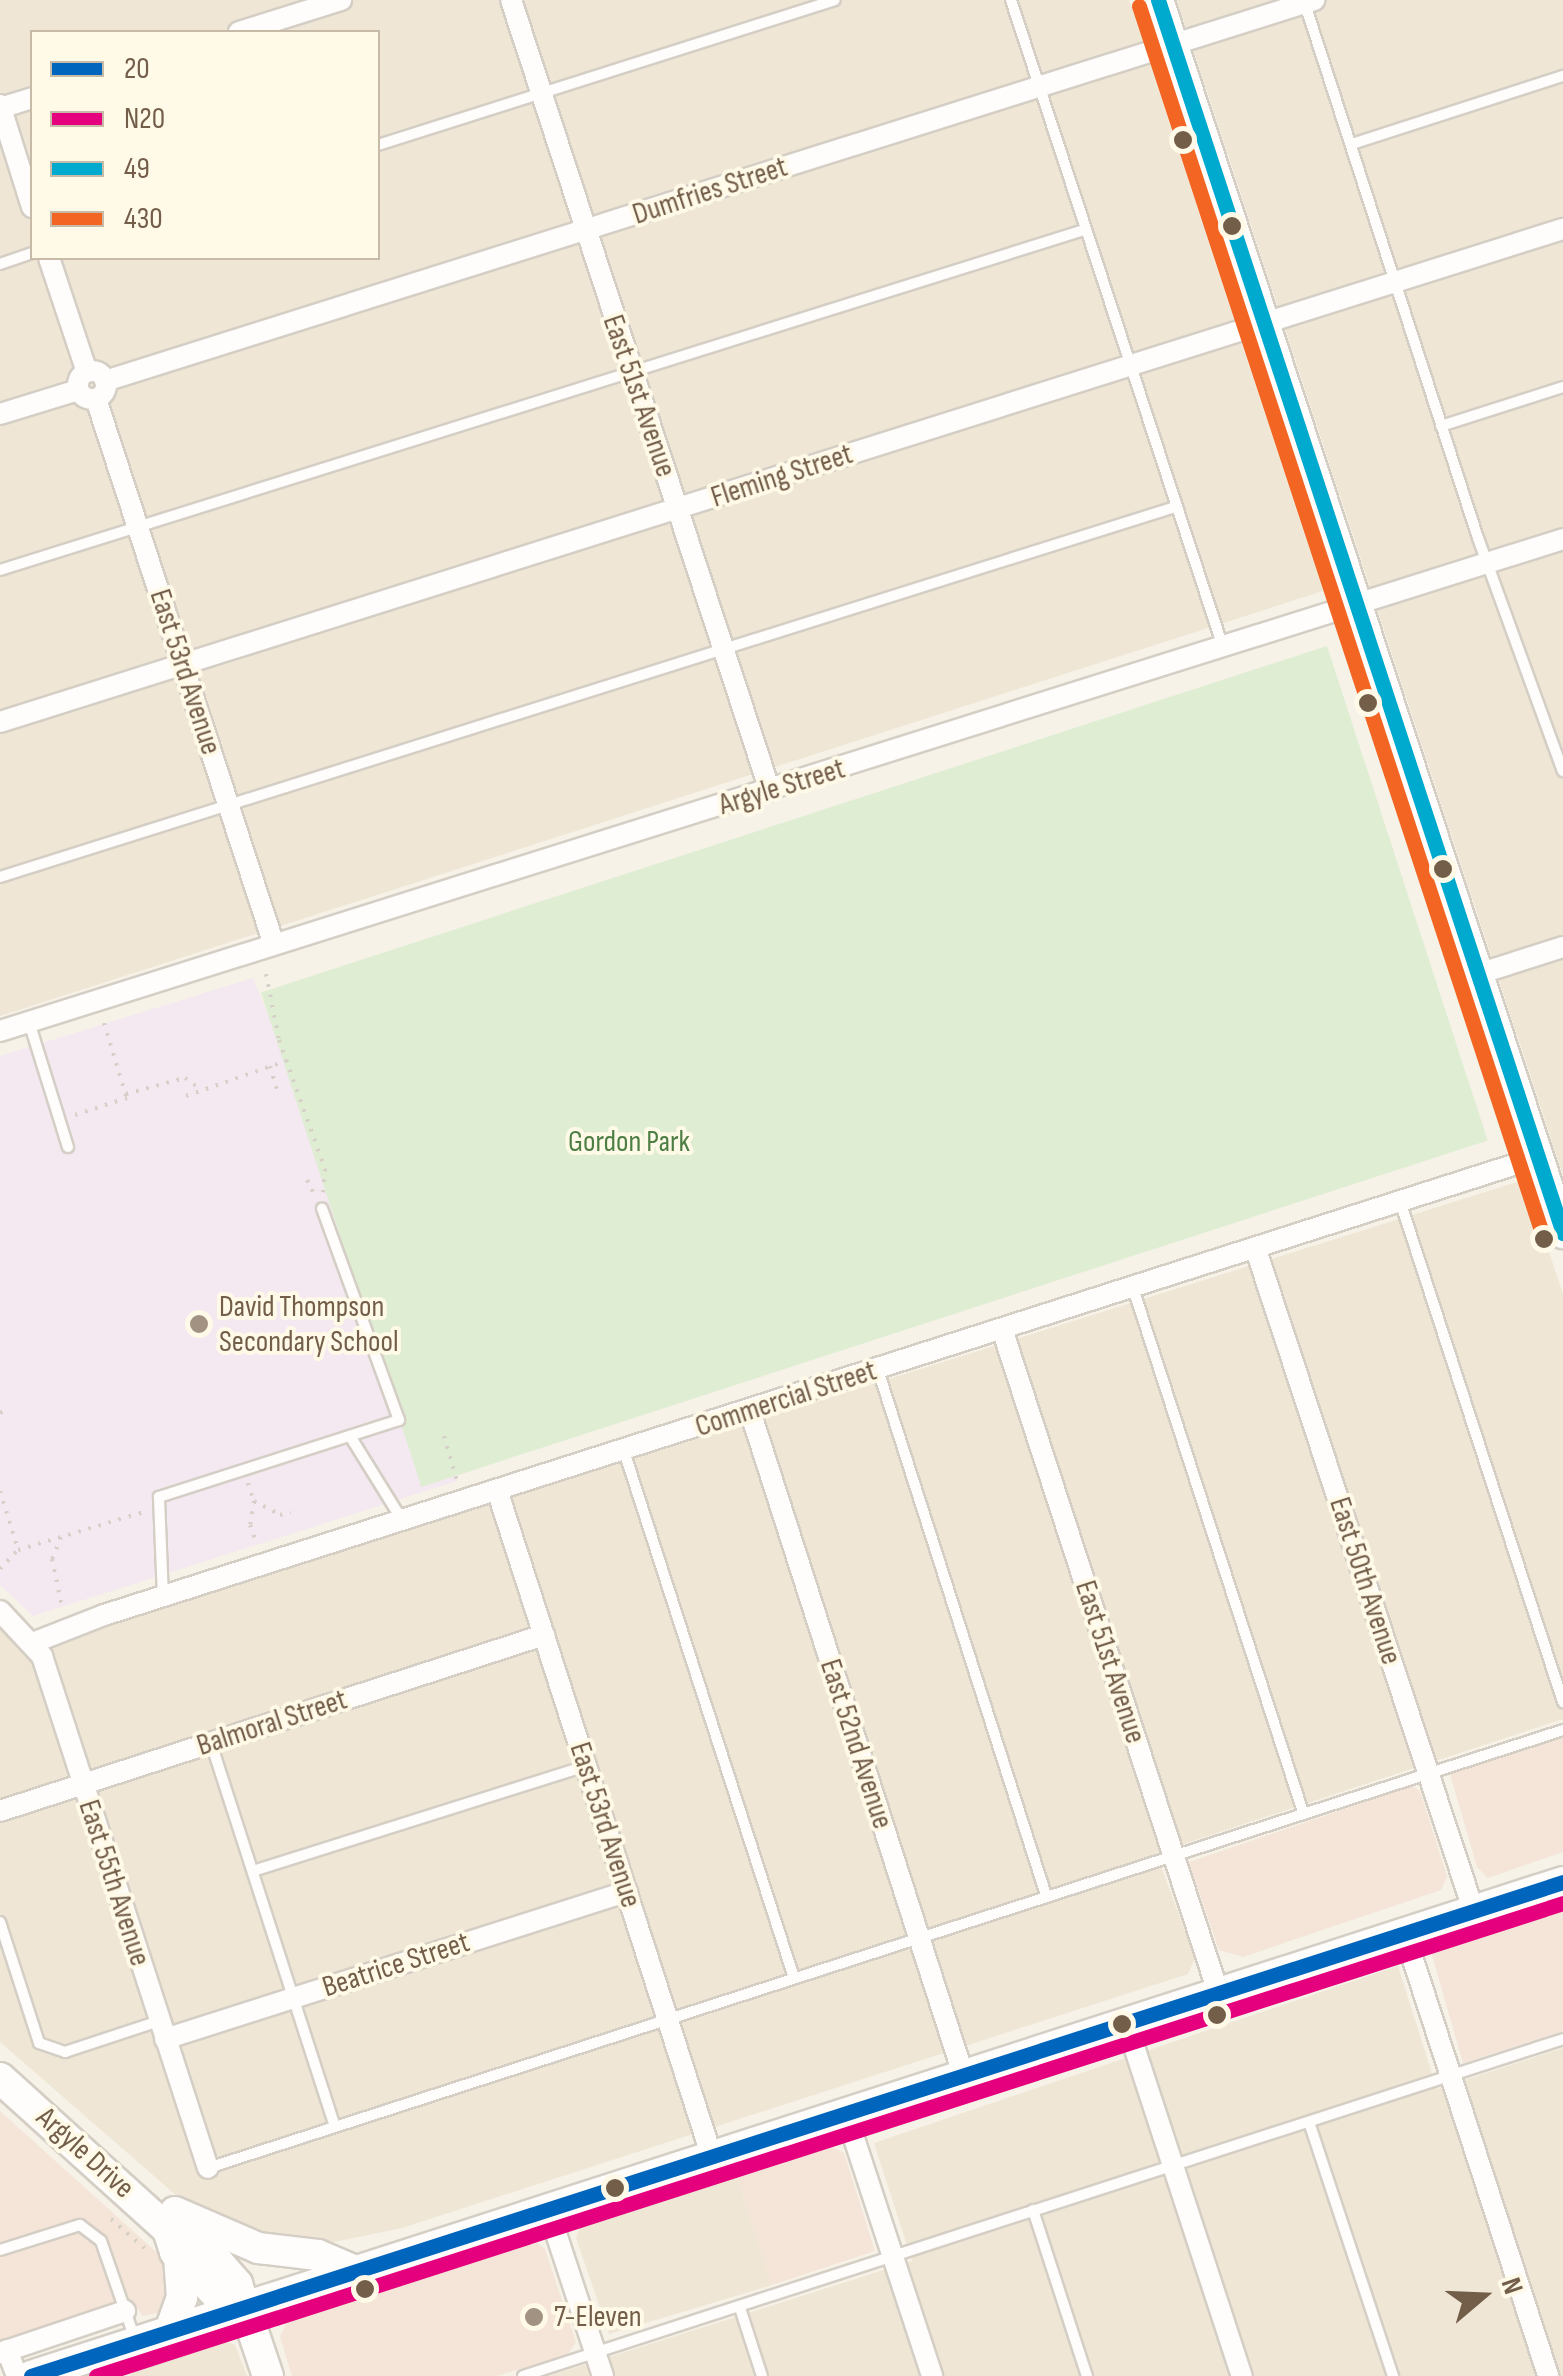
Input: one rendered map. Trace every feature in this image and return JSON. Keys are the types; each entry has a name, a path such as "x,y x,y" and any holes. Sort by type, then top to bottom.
{"street":[{"path":"244,30 340,0"},
{"name":"East 51st Avenue","path":"512,0 770,791"},
{"path":"1158,0 1563,1233"},
{"name":"Dumfries Street","path":"0,414 1308,1"},
{"path":"30,99 0,107 30,201"},
{"name":"Fleming Street","path":"0,722 1563,228"},
{"name":"East 53rd Avenue","path":"50,260 274,945"},
{"name":"Argyle Street","path":"0,1031 1563,539"},
{"path":"1478,974 1563,947"},
{"name":"Commercial Street","path":"36,1642 1538,1158"},
{"name":"East 50th Avenue","path":"1256,1250 1474,1912"},
{"name":"East 51st Avenue","path":"1002,1330 1218,1995"},
{"name":"East 52nd Avenue","path":"750,1411 964,2077"},
{"name":"East 53rd Avenue","path":"498,1492 712,2157"},
{"path":"0,1611 36,1642"},
{"name":"Balmoral Street","path":"0,1811 544,1635"},
{"name":"East 55th Avenue","path":"36,1642 208,2168"},
{"path":"31,2376 98,2366 136,2342 1563,1882"},
{"name":"Beatrice Street","path":"162,2030 292,1998 626,1892"},
{"path":"1405,1935 1548,2376"},
{"path":"1127,2025 1242,2376"},
{"name":"Argyle Drive","path":"0,2078 140,2202 168,2249 214,2292 242,2308"},
{"path":"846,2114 932,2376"},
{"path":"140,2202 258,2248 318,2255 355,2270"},
{"path":"548,2209 603,2376"},
{"path":"168,2249 182,2298 169,2332"},
{"path":"242,2308 268,2376"},
{"path":"17,2376 4,2351 124,2311"}],"lane":[{"path":"380,144 835,0"},
{"path":"1010,0 1223,648"},
{"path":"1308,1 1441,426 1559,746 1563,771"},
{"path":"1352,144 1563,76"},
{"path":"0,570 1084,230"},
{"path":"0,264 30,255"},
{"path":"1441,426 1563,387"},
{"path":"0,877 1175,507"},
{"path":"29,1022 68,1147"},
{"path":"1401,1204 1563,1702"},
{"path":"164,1598 159,1497 398,1420 322,1208"},
{"path":"1133,1288 1303,1812"},
{"path":"878,1370 1046,1895"},
{"path":"350,1436 403,1522"},
{"path":"624,1451 793,1976"},
{"path":"208,2168 918,1935 1563,1730"},
{"path":"211,1743 334,2126"},
{"path":"252,1871 586,1766"},
{"path":"0,1922 39,2043 65,2052 162,2030"},
{"path":"523,2376 1563,2040"},
{"path":"1309,2122 1393,2376"},
{"path":"1033,2210 1086,2376"},
{"path":"0,2250 80,2225 101,2241 136,2342"},
{"path":"740,2308 762,2376"}],"path":[{"path":"266,974 286,1061 326,1169 322,1208"},
{"path":"104,1023 127,1097"},
{"path":"186,1096 286,1061"},
{"path":"270,1066 278,1090"},
{"path":"60,1120 186,1078 199,1089"},
{"path":"444,1436 457,1481"},
{"path":"244,1470 254,1500 250,1525 257,1545"},
{"path":"0,1491 18,1550"},
{"path":"254,1500 280,1516 291,1512"},
{"path":"0,1570 18,1550 158,1508"},
{"path":"61,1537 52,1559 62,1607"},
{"path":"111,2218 168,2249"}],"shaded area":[{"path":"0,0 1129,0 1323,591 0,1016"},
{"path":"1177,0 1563,0 1563,1175 1365,572"},
{"name":"David Thompson Secondary School","path":"253,978 457,1481 33,1616 0,1585 0,1056"},
{"path":"1517,1182 1529,1192 1563,1294 1563,1719 1156,1853 1195,1958 1188,1974 402,2228 320,2245 270,2242 193,2210 0,2042 0,1629 24,1650"},
{"path":"1563,1736 1563,1852 1488,1878 1477,1867 1450,1774"},
{"path":"1412,1786 1420,1791 1447,1876 1441,1890 1243,1957 1219,1950 1189,1862"},
{"path":"1563,1905 1563,2031 1463,2063 1431,1952"},
{"path":"1398,1966 1437,2089 1563,2048 1563,2376 549,2376 912,2261 874,2143"},
{"path":"0,2111 164,2259 172,2278 162,2312 143,2316 130,2299 0,2342"},
{"path":"827,2145 844,2153 875,2251 772,2285 736,2175"},
{"path":"736,2175 772,2285 609,2334 576,2238 580,2227"},
{"path":"535,2241 545,2249 576,2342 568,2354 497,2376 292,2376 280,2337 287,2321"},
{"path":"216,2337 235,2345 247,2376 129,2376 148,2359"}],"green space":[{"name":"Gordon Park","path":"1327,646 1488,1141 422,1487 261,992"}],"transit line":[{"name":"49","path":"1158,0 1563,1233"},
{"name":"430","path":"1139,6 1544,1239"},
{"name":"20","path":"31,2376 1563,1882"},
{"name":"N20","path":"96,2376 1563,1903"}],"place":[{"name":"David Thompson Secondary School","path":"199,1324"},
{"name":"7-Eleven","path":"534,2317"}]}
